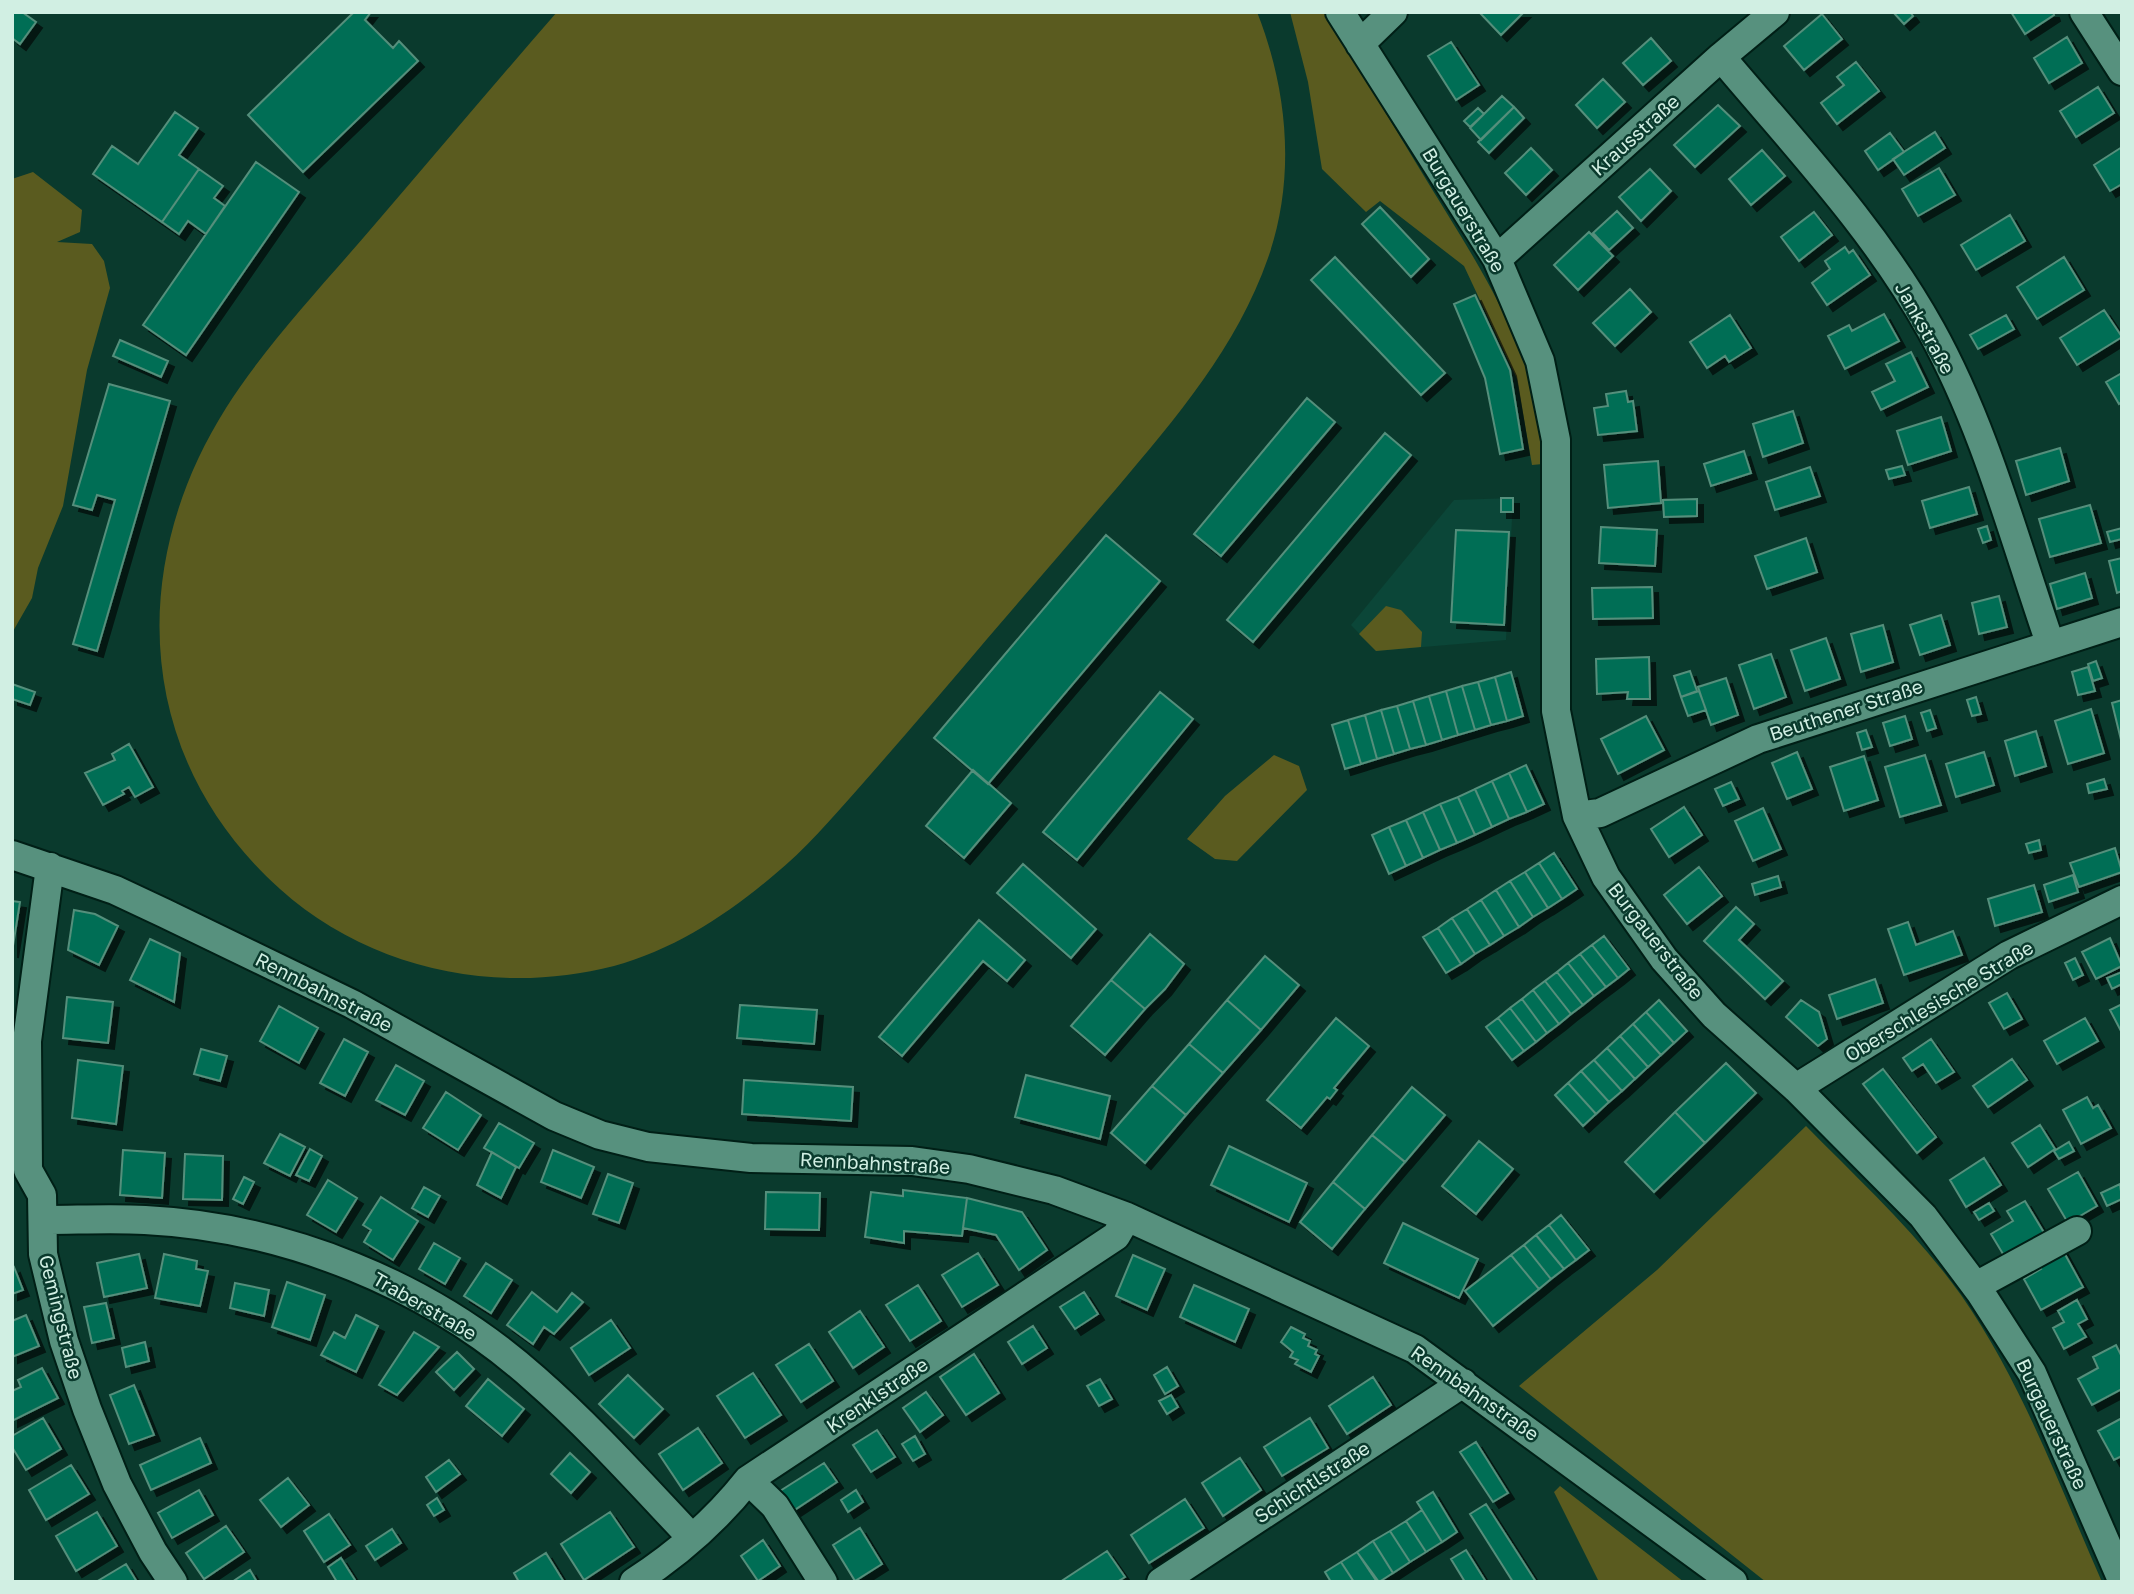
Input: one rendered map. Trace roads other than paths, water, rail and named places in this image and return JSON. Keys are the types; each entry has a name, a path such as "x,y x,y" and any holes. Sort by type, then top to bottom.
{"street":[{"name":"Burgauerstraße","path":"1340,12 1497,259 1540,360 1556,440 1556,700 1577,816 1606,877 1664,959 1714,1015 1796,1088 1923,1216 1976,1286 2032,1373 2122,1580"},
{"path":"1360,44 1393,12"},
{"name":"Krausstraße","path":"1497,259 1721,57 1775,12"},
{"path":"2084,12 2122,71"},
{"name":"Jankstraße","path":"1721,57 1862,223 1932,330 1976,425 2050,643"},
{"name":"Beuthener Straße","path":"1577,816 1600,813 1758,739 2122,622"},
{"name":"Rennbahnstraße","path":"12,855 50,867 164,913 341,999 554,1116 600,1135 648,1147 751,1158 912,1161 969,1169 1054,1190 1127,1217 1415,1349 1733,1582"},
{"name":"Gemingstraße","path":"50,867 27,1041 20,1171 42,1195 43,1254 64,1341 87,1409 117,1484 173,1582"},
{"name":"Oberschlesische Straße","path":"1796,1088 2009,955 2122,900"},
{"name":"Krenklstraße","path":"634,1582 659,1566 732,1501 748,1480 1116,1236 1127,1217"},
{"name":"Traberstraße","path":"44,1220 146,1220 220,1230 280,1243 373,1274 432,1305 534,1377 608,1449 691,1537"},
{"path":"1976,1286 2077,1231"},
{"name":"Schichtlstraße","path":"1161,1582 1463,1383"},
{"path":"748,1480 775,1506 823,1582"}]}
